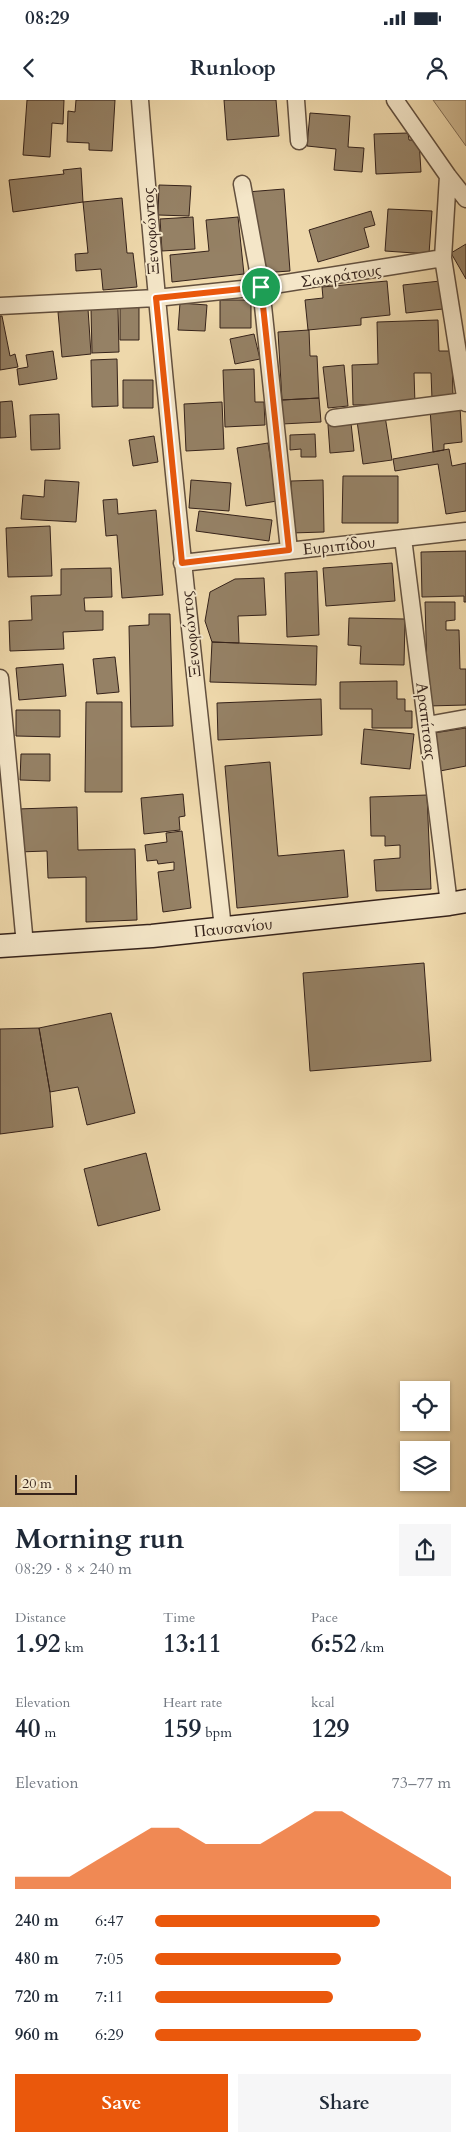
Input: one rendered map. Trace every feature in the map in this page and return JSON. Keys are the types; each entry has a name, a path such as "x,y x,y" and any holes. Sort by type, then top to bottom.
{"main road":[{"name":"Παυσανίου","path":"0,946 152,936 458,902"}],"street":[{"name":"Ξενοφώντος","path":"140,100 156,298 182,563 223,928"},
{"path":"296,100 299,141"},
{"path":"395,100 466,199"},
{"path":"334,418 466,402 443,258 448,176"},
{"path":"242,184 261,287 289,550"},
{"name":"Σωκράτους","path":"0,306 156,298 261,287 443,258"},
{"name":"Ευριπίδου","path":"182,563 466,531"},
{"name":"Αραπίτσας","path":"402,538 427,725 458,902"},
{"path":"0,678 25,944"},
{"path":"427,725 466,718"}],"shaded area":[{"path":"433,100 466,100 466,146"}],"building":[{"path":"27,100 64,100 63,124 52,123 50,157 23,155"},
{"path":"76,100 115,100 112,151 89,150 89,143 67,142 68,111 75,112"},
{"path":"224,100 276,100 279,136 227,140"},
{"path":"310,113 350,116 348,147 364,148 362,172 334,170 336,149 307,146"},
{"path":"408,133 409,140 419,140 421,172 376,174 374,134"},
{"path":"81,168 83,202 13,212 9,180 64,174 63,170"},
{"path":"159,185 191,186 189,216 158,215"},
{"path":"284,189 290,271 261,273 247,192"},
{"path":"122,198 127,253 133,253 137,287 103,290 101,269 76,271 75,254 88,253 83,202"},
{"path":"388,209 432,211 429,254 385,251"},
{"path":"371,211 375,225 364,228 369,247 318,262 309,230"},
{"path":"193,217 195,249 162,251 160,219"},
{"path":"238,217 244,274 172,282 170,255 209,251 206,220"},
{"path":"466,244 466,279 451,253"},
{"path":"387,281 390,315 361,318 361,325 308,330 305,300 323,298 322,287"},
{"path":"440,281 443,309 406,313 403,285"},
{"path":"220,300 251,300 251,328 220,328"},
{"path":"180,303 207,305 205,331 178,330"},
{"path":"120,306 139,306 139,340 120,340"},
{"path":"118,308 119,352 92,353 91,309"},
{"path":"88,309 91,354 62,357 58,312"},
{"path":"0,316 2,316 10,356 15,354 18,367 0,370"},
{"path":"438,320 439,351 452,351 453,398 432,399 431,373 414,373 415,404 353,405 352,365 378,364 377,322"},
{"path":"309,330 310,356 317,356 319,398 282,400 278,332"},
{"path":"254,334 260,359 235,364 230,339"},
{"path":"53,351 57,379 19,385 17,369 28,367 26,355"},
{"path":"117,359 118,406 92,407 91,360"},
{"path":"344,365 348,406 328,408 323,367"},
{"path":"254,369 255,402 264,402 265,425 225,427 223,370"},
{"path":"123,380 153,380 153,408 123,408"},
{"path":"319,398 321,422 282,424 282,400"},
{"path":"12,401 16,437 0,438 0,402"},
{"path":"222,402 224,449 186,451 184,404"},
{"path":"460,407 462,442 444,444 444,450 433,452 430,409"},
{"path":"59,414 60,449 31,450 30,415"},
{"path":"385,416 392,460 363,464 357,421"},
{"path":"351,423 354,451 330,453 328,425"},
{"path":"315,434 316,457 301,457 301,449 290,450 290,435"},
{"path":"154,436 158,462 133,466 129,440"},
{"path":"268,443 277,501 246,506 237,448"},
{"path":"449,449 452,466 466,463 466,511 446,514 438,464 395,471 393,459"},
{"path":"343,476 398,476 398,523 342,523"},
{"path":"45,480 79,482 76,522 21,519 23,495 44,497"},
{"path":"191,480 231,483 229,511 189,508"},
{"path":"323,480 324,532 291,533 291,481"},
{"path":"117,499 118,514 156,510 163,595 122,598 117,535 106,536 103,500"},
{"path":"199,511 272,520 269,541 196,531"},
{"path":"50,526 52,576 8,577 6,528"},
{"path":"466,551 466,602 464,602 464,596 422,597 421,552"},
{"path":"392,563 395,601 326,606 323,568"},
{"path":"111,568 112,597 84,598 85,611 103,611 103,630 63,632 64,649 10,651 9,621 32,620 31,596 61,595 61,569"},
{"path":"317,571 319,635 287,637 285,573"},
{"path":"264,578 266,615 238,616 239,643 212,642 205,621 210,592 235,579"},
{"path":"425,602 455,602 455,620 446,621 446,630 459,630 460,669 466,669 466,705 428,706"},
{"path":"149,614 170,614 173,726 131,727 129,626 149,625"},
{"path":"349,618 405,619 404,665 360,664 361,646 348,645"},
{"path":"212,642 317,646 316,685 210,682"},
{"path":"115,657 119,692 97,694 93,659"},
{"path":"63,664 66,696 19,700 16,668"},
{"path":"397,681 397,699 405,699 405,711 412,711 412,728 372,728 372,709 340,709 340,682"},
{"path":"321,699 322,735 218,740 217,703"},
{"path":"86,702 122,702 122,792 85,792"},
{"path":"16,710 60,710 60,737 16,736"},
{"path":"466,728 466,766 440,771 434,733"},
{"path":"364,729 414,734 410,769 361,764"},
{"path":"21,754 50,754 50,781 20,780"},
{"path":"270,762 278,856 344,850 348,897 237,908 225,766"},
{"path":"183,794 185,816 179,817 180,830 144,834 141,798"},
{"path":"427,795 431,889 376,891 374,860 400,858 400,845 385,846 385,836 371,836 370,797"},
{"path":"77,807 78,850 135,849 137,920 86,922 86,877 48,878 47,851 18,852 17,809"},
{"path":"182,831 191,908 163,912 158,872 174,870 174,862 158,864 157,860 147,861 145,845 167,842 166,833"},
{"path":"424,963 431,1061 310,1071 303,973"},
{"path":"111,1013 135,1113 87,1125 78,1087 50,1092 39,1028"},
{"path":"39,1028 50,1092 53,1127 0,1134 0,1029"},
{"path":"146,1153 160,1210 98,1226 84,1169"}],"route":[{"path":"261,287 289,550 182,563 156,298 261,287"}]}
